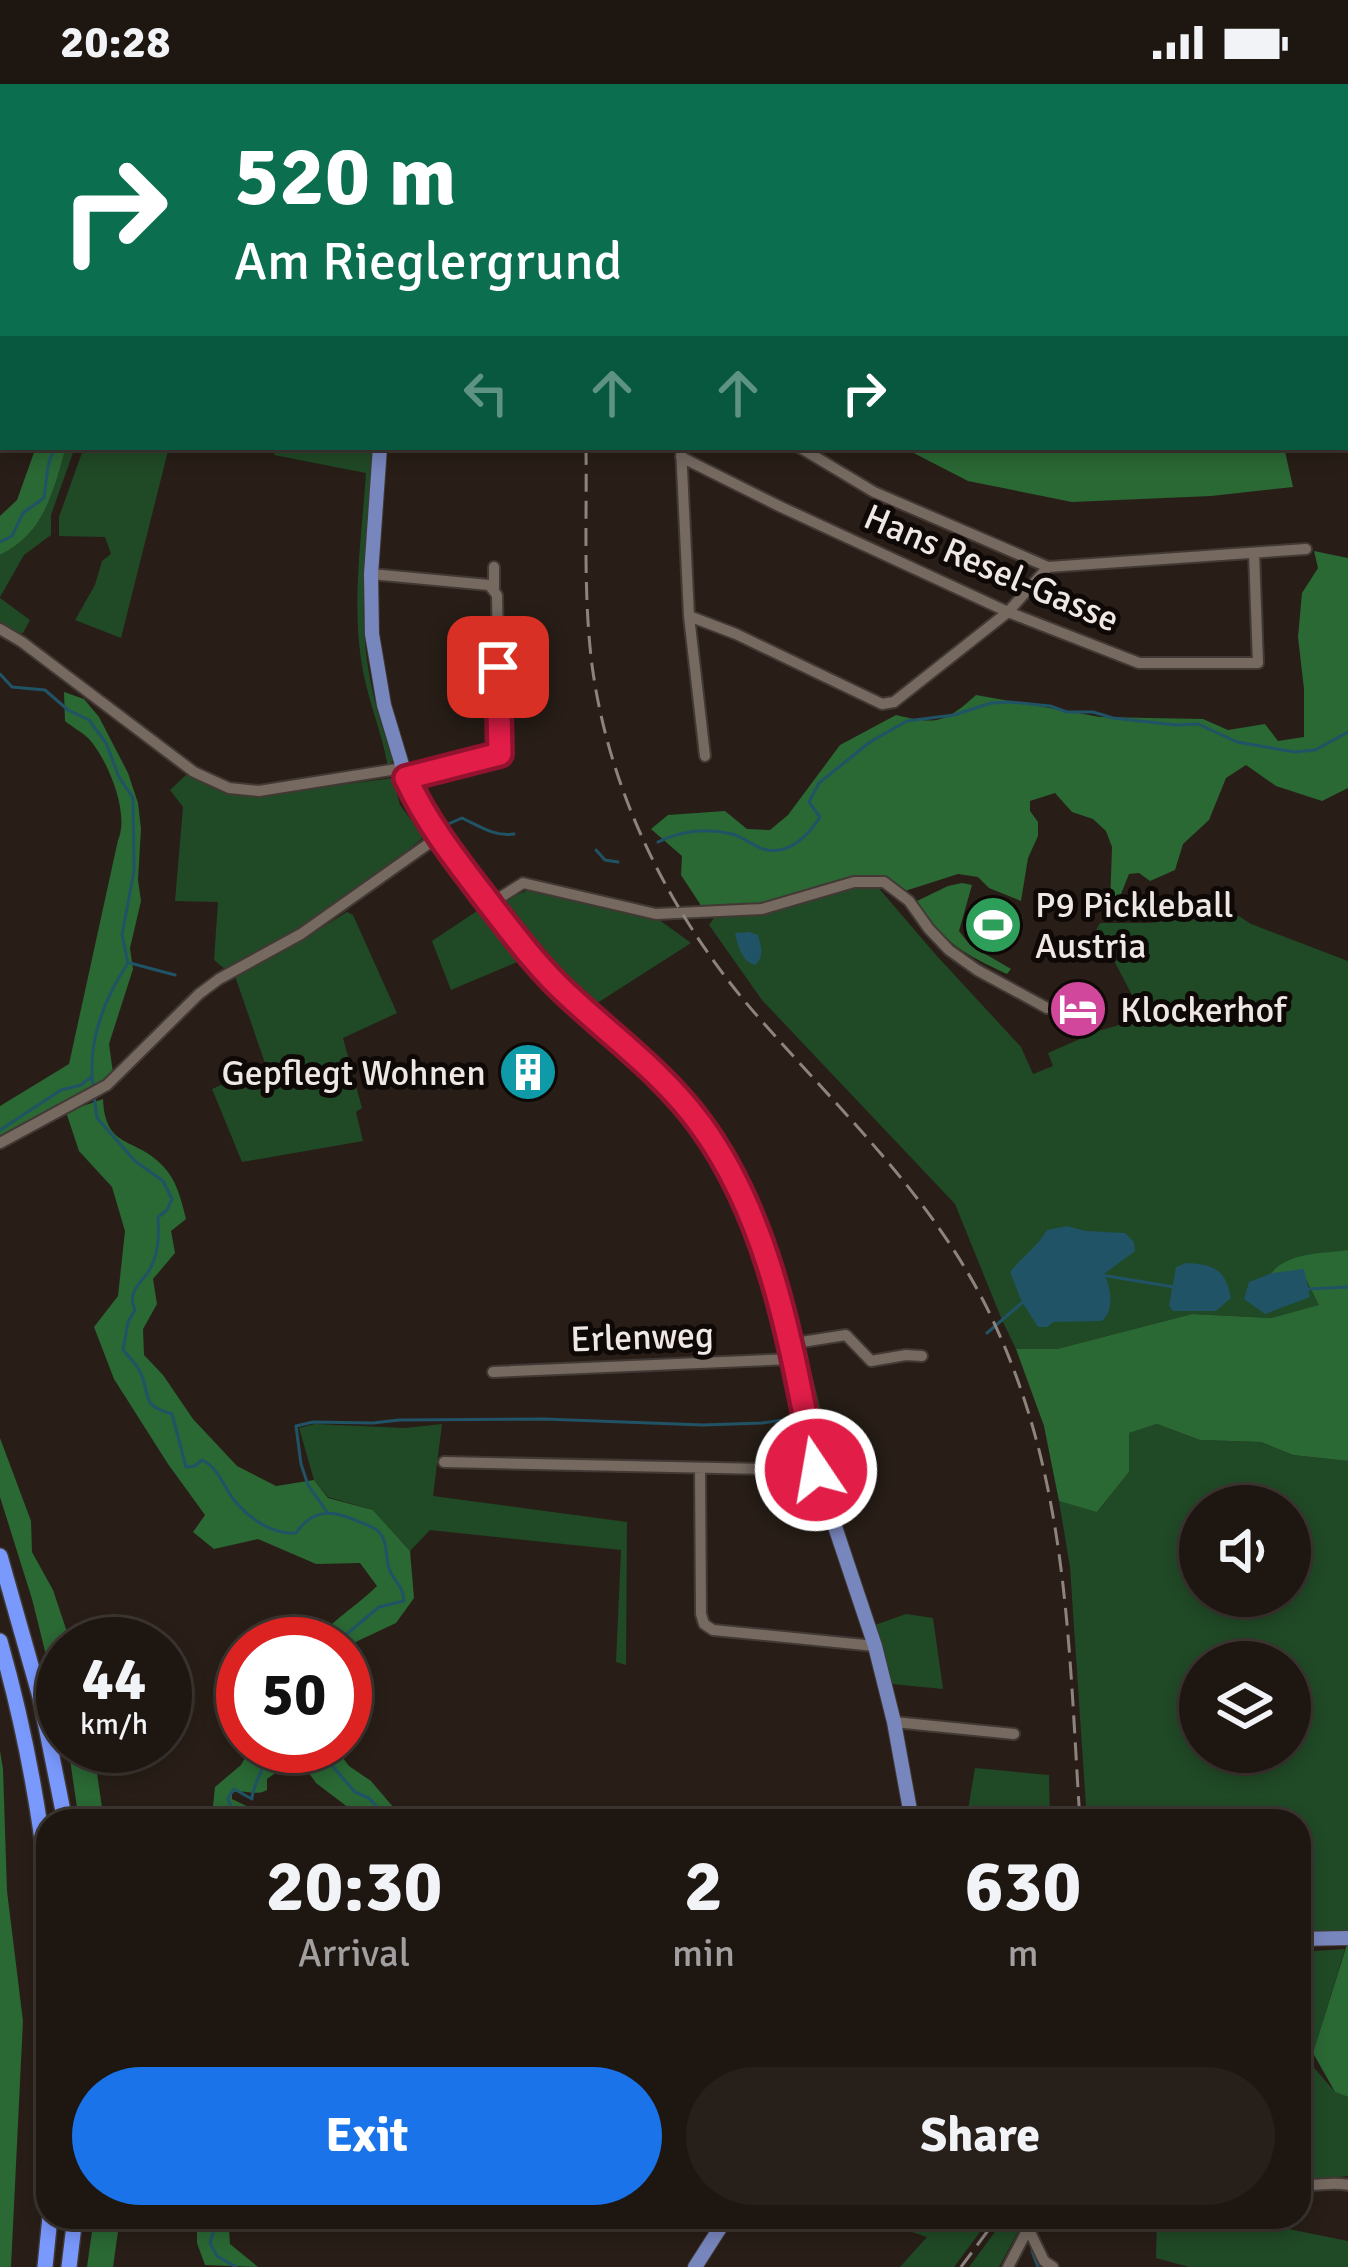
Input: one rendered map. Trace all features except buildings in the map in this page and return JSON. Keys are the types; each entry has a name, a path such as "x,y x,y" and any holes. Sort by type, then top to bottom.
{"highway":[{"path":"0,1556 40,1697 63,1809"},
{"path":"0,1641 18,1703 38,1809"},
{"path":"45,2267 49,2229"},
{"path":"69,2267 74,2229"}],"main road":[{"path":"380,450 372,634 376,674 405,773 438,837 538,966 705,1118 741,1190 791,1351 816,1470 875,1646 910,1809"},
{"path":"1311,1939 1348,1939"},
{"path":"695,2267 719,2229"}],"street":[{"path":"804,450 874,492 1048,567 1306,548"},
{"path":"681,452 688,616 705,756"},
{"name":"Hans Resel-Gasse","path":"681,452 781,507 1008,612 1139,663 1258,662 1255,553"},
{"path":"494,567 494,589"},
{"path":"688,616 882,704 894,702 1008,612 1048,567"},
{"path":"0,629 218,785 259,791 405,773 500,754 494,589 371,574"},
{"path":"0,1143 100,1089 214,982 301,934 438,837"},
{"path":"490,904 523,883 645,913 762,909 854,882 884,882 909,901 949,950 1047,1008"},
{"name":"Erlenweg","path":"493,1372 791,1351 846,1335 872,1361 922,1356"},
{"path":"444,1462 816,1470"},
{"path":"700,1468 704,1624 713,1630 875,1646"},
{"path":"894,1722 1014,1735"},
{"path":"1311,2186 1348,2185"},
{"path":"1011,2263 1028,2229"},
{"path":"1033,2229 1045,2261 1053,2267"}],"green space":[{"path":"35,450 65,450 37,523 0,555 0,516 17,500"},
{"path":"65,450 74,450 51,515 51,535 24,555 0,597 0,555 27,535 51,495"},
{"path":"83,450 168,450 121,638 75,620 95,585 102,561 111,554 105,537 59,536 59,517"},
{"path":"275,450 373,450 364,626 373,693 393,760 388,767 358,636 366,473 274,455"},
{"path":"908,450 1285,450 1293,487 1072,502 968,481"},
{"path":"1314,551 1348,558 1348,788 1322,801 1276,786 1246,765 1226,778 1209,820 1183,844 1175,870 1150,881 1139,873 1129,874 1117,904 1110,906 1112,847 1106,831 1093,819 1072,812 1055,793 1030,801 1038,836 1028,858 1021,901 989,888 978,877 958,874 905,891 880,878 763,905 702,907 681,875 682,856 651,829 668,815 725,811 747,829 770,830 788,815 840,745 896,715 940,719 976,695 1100,717 1203,719 1228,730 1265,724 1278,741 1304,737 1298,637 1302,593 1318,568"},
{"path":"0,598 30,620 23,633 0,626"},
{"path":"64,692 84,699 99,717 138,803 141,901 130,948 133,969 109,1044 113,1073 103,1083 0,1138 0,1106 69,1064 121,829 110,773 89,739 65,721"},
{"path":"188,773 226,794 256,796 393,778 400,805 424,837 288,938 226,970 214,960 218,902 175,901 183,807 170,790"},
{"path":"962,883 972,885 959,931 970,945 1011,969 1007,974 956,946 917,901"},
{"path":"876,885 1021,1047 1033,1074 1053,1066 1048,1053 1144,1018 1109,951 1099,942 1095,932 1100,923 1149,923 1234,913 1348,961 1348,1298 1271,1318 1192,1314 1057,1349 1016,1349 955,1204 762,1000 709,925 716,915 842,887"},
{"path":"529,890 658,919 691,943 591,1007 542,963 498,908 504,900"},
{"name":"P9 Pickleball Austria","path":"974,902 1023,917 1013,948 964,932"},
{"path":"480,909 522,960 451,990 432,941"},
{"path":"347,912 353,915 397,1013 343,1038 362,1108 356,1112 363,1141 242,1162 212,1089 266,1066 235,976"},
{"path":"103,1099 115,1135 152,1157 178,1191 186,1219 171,1231 175,1253 153,1279 157,1304 143,1329 144,1355 237,1466 276,1486 314,1480 328,1498 373,1510 410,1551 414,1598 396,1623 372,1634 372,1617 341,1617 377,1586 360,1563 316,1564 258,1539 214,1549 193,1532 205,1515 114,1379 94,1327 118,1296 125,1231 112,1187 79,1151 66,1112"},
{"path":"1348,1250 1348,1461 1293,1455 1261,1442 1200,1440 1157,1424 1129,1433 1129,1472 1097,1512 1059,1501 1044,1426 1016,1349 1057,1349 1192,1314 1271,1318 1319,1305 1304,1275 1268,1278 1293,1259"},
{"path":"804,1344 823,1418 819,1420 834,1477 831,1482 802,1388"},
{"path":"315,1424 405,1428 442,1424 433,1496 627,1522 626,1665 616,1662 621,1550 430,1530 410,1551 373,1510 328,1497 314,1480 299,1428"},
{"path":"1157,1424 1200,1440 1261,1442 1293,1455 1348,1461 1348,1934 1311,1935 1311,1809 1086,1809 1070,1567 1059,1501 1098,1511 1129,1472 1129,1433"},
{"path":"0,1438 31,1521 32,1552 62,1617 36,1617 0,1497"},
{"path":"906,1614 933,1618 943,1689 892,1684 875,1625"},
{"path":"0,1751 7,1891 23,2021 11,2267 0,2267"},
{"path":"975,1768 1049,1775 1050,1809 968,1809"},
{"path":"72,1773 97,1773 102,1809 77,1809"},
{"path":"232,1773 275,1773 267,1779 267,1790 232,1793 232,1799 253,1809 215,1809 215,1787"},
{"path":"309,1773 359,1773 395,1809 350,1809"},
{"path":"1348,1941 1348,2097 1335,2092 1313,2053"},
{"path":"1345,1949 1311,2060 1311,1951"},
{"path":"1311,2064 1335,2092 1348,2097 1348,2176 1311,2178"},
{"path":"92,2229 118,2229 113,2267 87,2267"},
{"path":"197,2229 229,2229 230,2244 258,2267 205,2265"},
{"path":"903,2229 982,2229 954,2267 900,2267 927,2237"},
{"path":"997,2229 1020,2229 999,2267 969,2267"},
{"path":"1157,2229 1289,2229 1348,2241 1348,2267 1189,2267 1156,2258"}],"water":[{"path":"735,933 758,935 761,947 755,965 743,956"},
{"path":"1067,1226 1125,1233 1135,1251 1104,1274 1110,1298 1102,1321 1038,1327 1010,1272 1047,1230"},
{"path":"1186,1263 1217,1270 1231,1298 1216,1311 1173,1311 1169,1306 1176,1267"},
{"path":"1304,1269 1310,1297 1265,1314 1244,1299 1249,1282"}],"waterway":[{"path":"0,542 12,536 23,513 44,498 53,450"},
{"path":"0,674 12,687 45,690 89,720 133,798 134,871 122,935 128,963 100,1021 93,1085"},
{"path":"658,842 704,831 732,834 767,850 791,846 820,817 809,802 819,783 870,742 907,721 954,715 991,703 1198,724 1237,742 1295,752 1315,750 1348,732"},
{"path":"446,825 462,818 494,832 514,834"},
{"path":"407,852 425,840"},
{"path":"596,850 605,860 618,862"},
{"path":"130,963 175,975"},
{"path":"0,1130 61,1090 91,1077"},
{"path":"94,1095 97,1118 135,1161 163,1181 172,1199 158,1217 156,1255 134,1292 135,1310 123,1350 141,1372 152,1405 172,1414 186,1467 202,1460 208,1463 254,1519 296,1533 310,1518 326,1513 379,1532 404,1601 379,1607 367,1617"},
{"path":"1101,1275 1174,1287"},
{"path":"1308,1289 1348,1287"},
{"path":"987,1333 1024,1301"},
{"path":"327,1512 308,1485 296,1426 544,1419 703,1425 797,1418"},
{"path":"233,1809 228,1798 234,1789 252,1799 260,1773"},
{"path":"338,1773 379,1809"},
{"path":"214,2229 210,2243 217,2256 236,2267"},
{"path":"1032,2251 1038,2267"}],"railway":[{"path":"586,450 586,583 592,665 614,765 653,860 677,905 735,989 886,1160 940,1230 986,1306 1013,1369 1034,1431 1060,1558 1079,1809"},
{"path":"961,2267 989,2229"}],"place":[{"name":"P9 Pickleball Austria","path":"993,925"},
{"name":"Klockerhof","path":"1078,1009"},
{"name":"Gepflegt Wohnen","path":"528,1072"}],"route":[{"path":"498,667 500,754 406,778 438,837 538,966 665,1084 724,1159 741,1190 766,1260 816,1470"}]}
